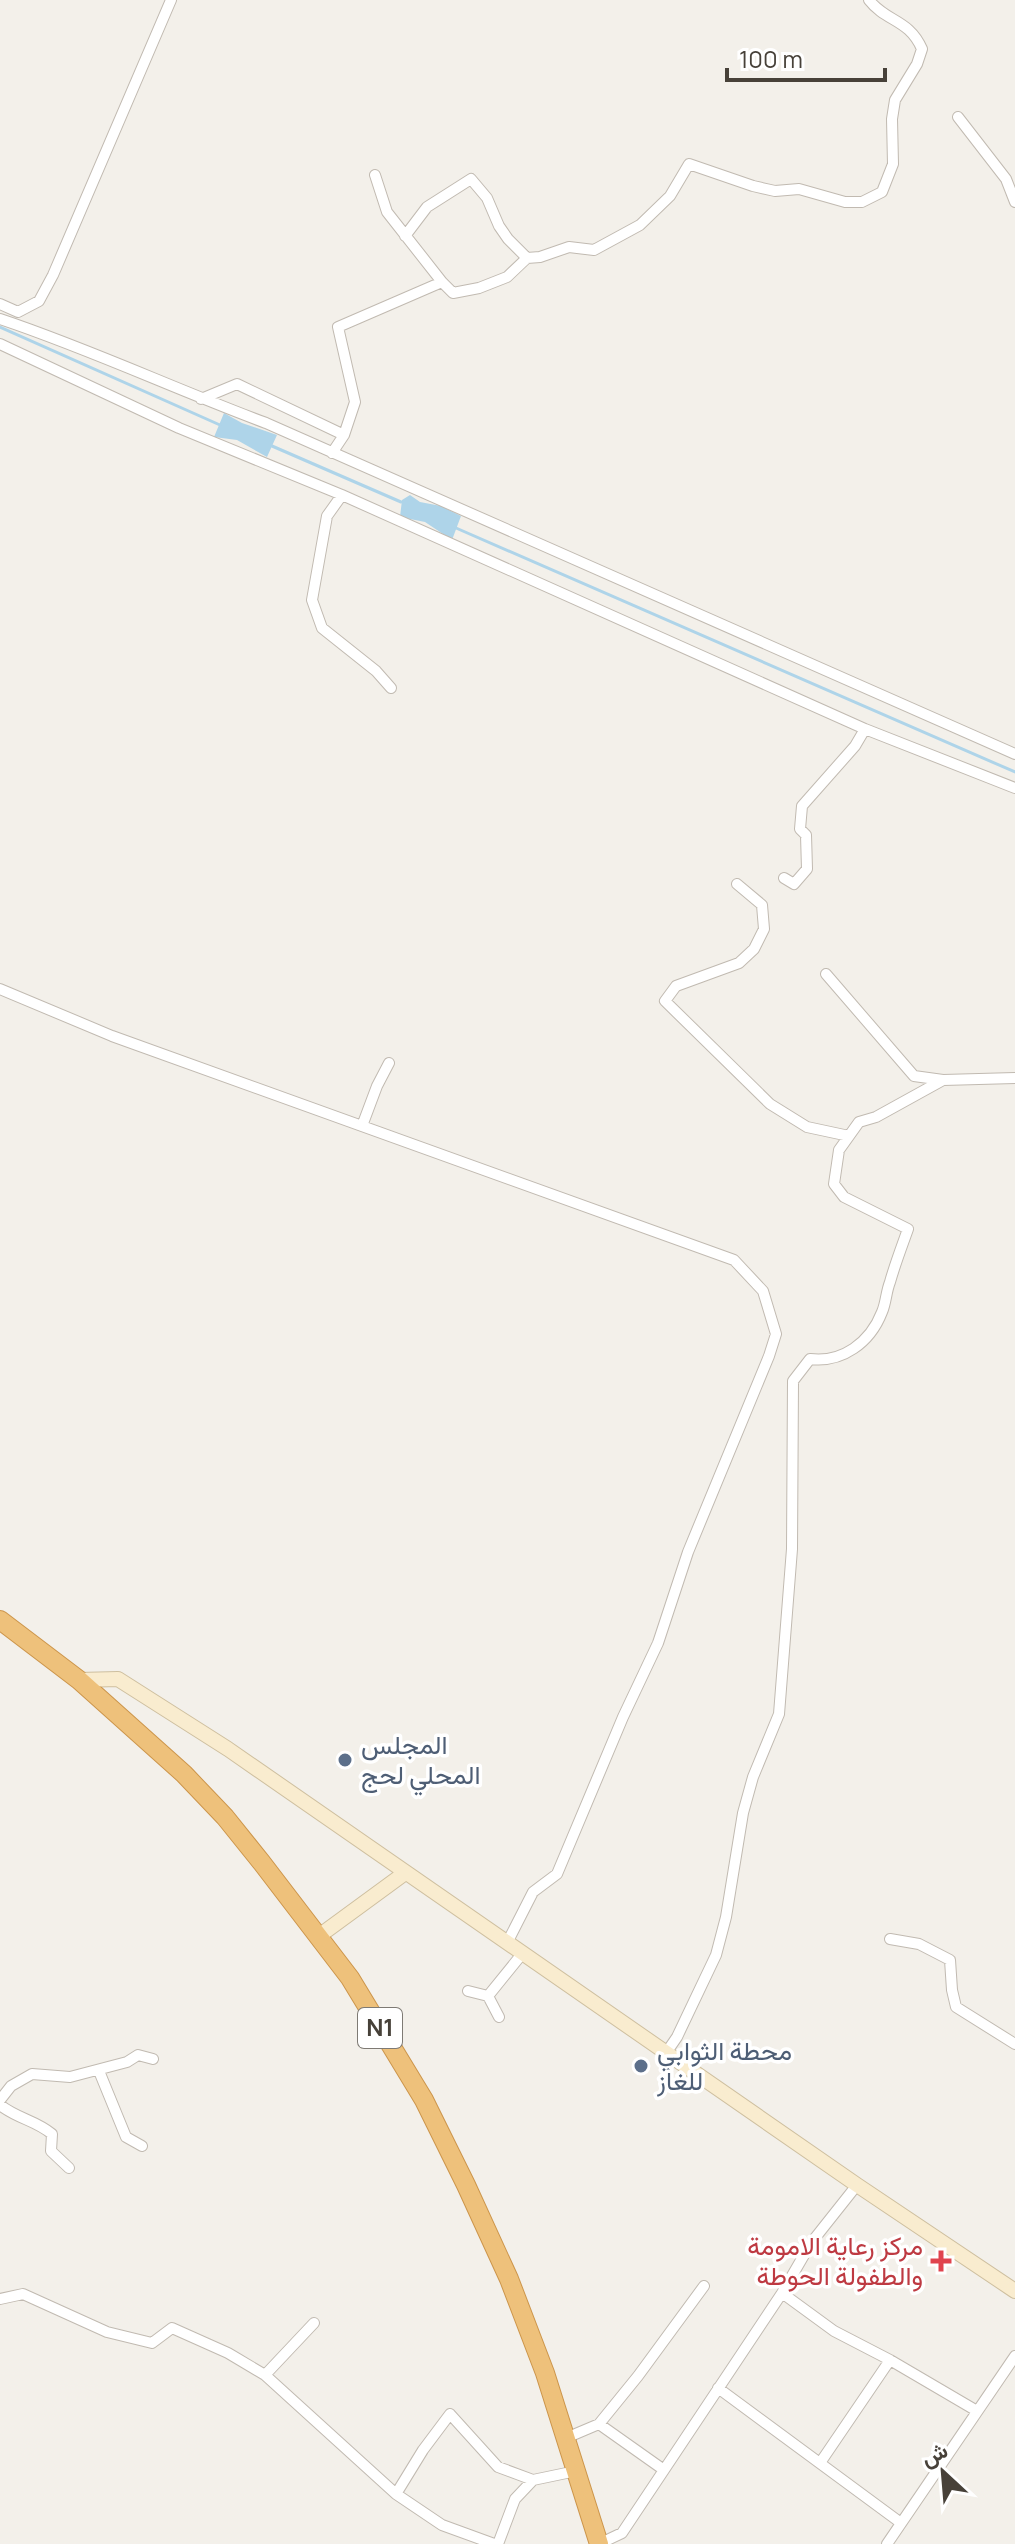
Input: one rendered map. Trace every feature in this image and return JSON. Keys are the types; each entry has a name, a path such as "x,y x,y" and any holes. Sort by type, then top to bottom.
{"highway":[{"name":"N1","path":"0,1620 79,1680 173,1764 225,1817 350,1978 424,2100 509,2279 545,2373 599,2544"}],"main road":[{"path":"79,1680 118,1679 228,1749 1015,2291"},
{"path":"319,1936 405,1873"}],"street":[{"path":"18,312 39,301 53,275 171,0"},
{"path":"375,175 387,212 453,293 479,288 507,277 527,258 569,247 594,250 640,225 670,196 689,164 775,191 799,189 845,202 862,202 882,192 893,164 892,119 895,100 917,64 922,49 917,36 901,22 876,9 869,0"},
{"path":"958,117 1006,179 1015,202"},
{"path":"405,236 427,207 471,179 487,198 508,239 527,258"},
{"path":"332,453 344,435 355,402 338,327 442,282"},
{"path":"0,304 18,312"},
{"path":"18,312 20,326"},
{"path":"0,319 266,423 1015,754"},
{"path":"0,344 179,428 342,495 865,729 1015,788"},
{"path":"201,399 237,384 344,435"},
{"path":"342,495 327,516 312,600 322,628 376,671 391,688"},
{"path":"784,878 794,884 807,869 806,835 800,829 802,806 855,746 865,729"},
{"path":"737,884 762,905 764,929 754,949 739,963 676,986 665,1001 770,1104 807,1127 849,1136"},
{"path":"826,974 914,1076 943,1080 1015,1078"},
{"path":"0,989 112,1036 734,1260 763,1291 776,1334 688,1552 658,1643 623,1717 557,1874 533,1892 507,1943"},
{"path":"362,1126 389,1063"},
{"path":"666,2053 677,2037 716,1955 726,1917 743,1813 753,1777 779,1714 792,1549 793,1381 810,1359 823,1361 848,1354 866,1339 881,1314 908,1229 844,1197 834,1184 839,1150 859,1122 876,1117 943,1080"},
{"path":"890,1939 919,1944 950,1960 956,2007 1015,2044"},
{"path":"488,1996 522,1954"},
{"path":"468,1991 488,1996 499,2017"},
{"path":"69,2168 51,2151 52,2134 40,2125 15,2116 0,2102 11,2086 32,2074 70,2077 127,2062 138,2055 153,2059"},
{"path":"99,2071 126,2137 142,2146"},
{"path":"599,2544 622,2533 782,2293 811,2243 857,2185"},
{"path":"566,2438 599,2424 704,2286"},
{"path":"782,2293 834,2331 977,2411"},
{"path":"0,2299 23,2294 107,2332 152,2343 172,2328 228,2353 265,2375 396,2494 442,2525 496,2544 515,2499 533,2480"},
{"path":"265,2375 314,2323"},
{"path":"887,2544 1015,2356"},
{"path":"820,2463 890,2360"},
{"path":"718,2388 901,2523"},
{"path":"396,2494 450,2414 498,2467 533,2480 576,2471"},
{"path":"599,2424 664,2470"}],"water":[{"path":"224,413 277,435 267,457 237,440 214,437"},
{"path":"410,495 420,502 441,506 461,516 452,540 425,522 400,517 402,500"}],"waterway":[{"path":"0,327 220,425"},
{"path":"272,446 401,502"},
{"path":"456,528 1015,772"}],"place":[{"name":"المجلس المحلي لحج","path":"345,1760"},
{"name":"محطة الثوابي للغاز","path":"641,2066"},
{"name":"مركز رعاية الامومة والطفولة الحوطة","path":"941,2261"}]}
